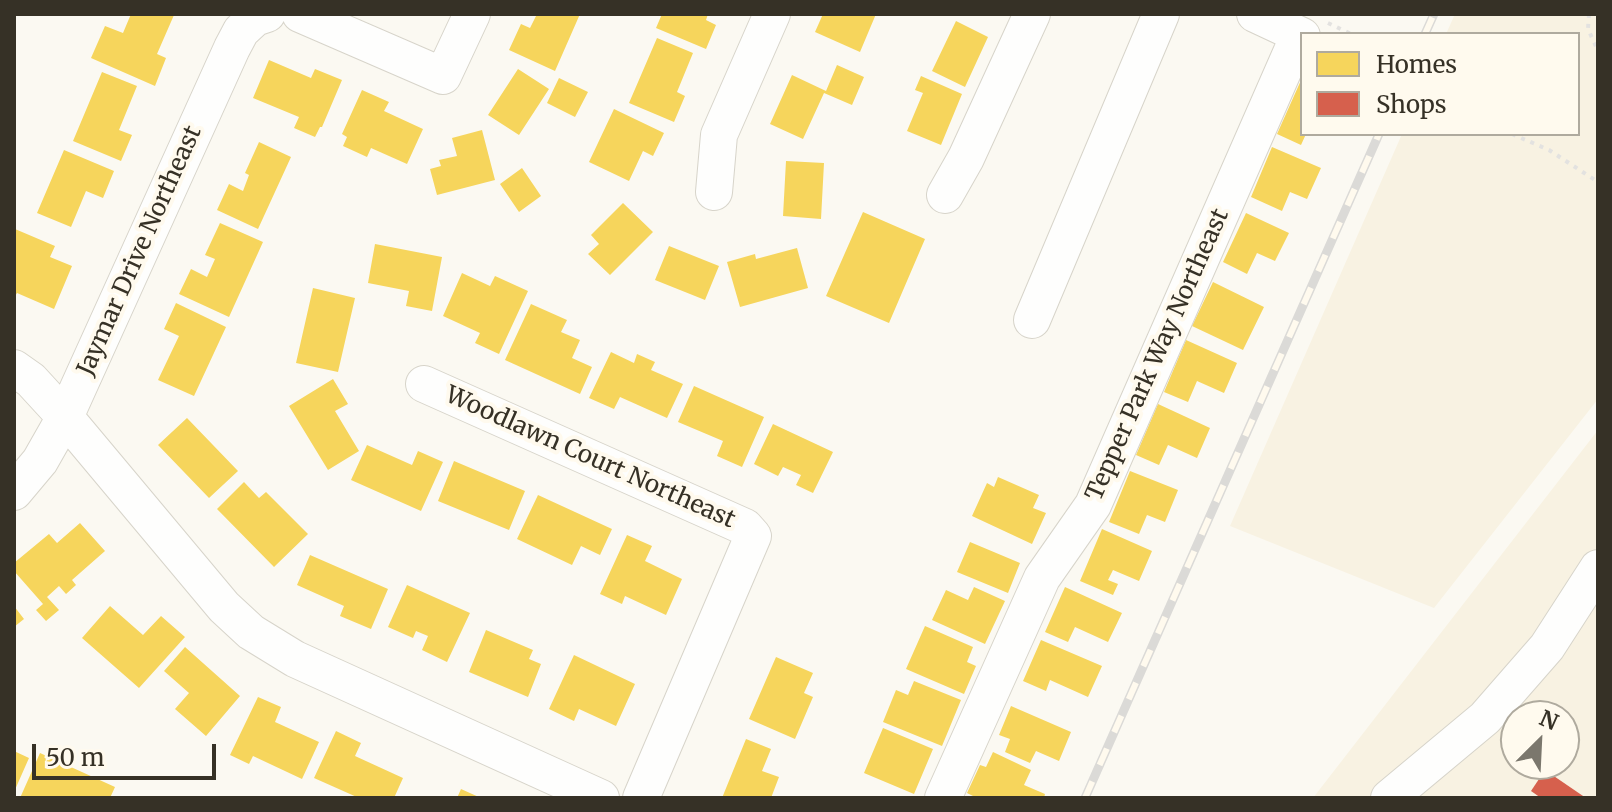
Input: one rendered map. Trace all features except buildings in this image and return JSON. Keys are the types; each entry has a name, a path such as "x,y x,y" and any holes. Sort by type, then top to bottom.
{"street":[{"name":"Jaymar Drive Northeast","path":"14,492 40,461 65,417 232,48 241,31 255,18 267,14"},
{"path":"300,14 443,76 472,14"},
{"path":"714,192 719,135 772,14"},
{"path":"945,195 966,158 1032,14"},
{"path":"1032,320 1161,14"},
{"path":"1255,14 1300,35"},
{"name":"Tepper Park Way Northeast","path":"943,798 1042,578 1093,505 1300,35"},
{"path":"14,368 31,380 65,417 224,607 251,632 295,659 601,798"},
{"name":"Woodlawn Court Northeast","path":"424,384 745,527 753,536 641,798"},
{"path":"1389,798 1485,718 1547,647 1598,568"}],"path":[{"path":"1589,14 1588,29 1598,51"},
{"path":"1517,136 1549,150 1598,182"}],"shaded area":[{"path":"1455,14 1598,14 1598,399 1434,608 1230,526 1401,136 1580,136 1580,32 1447,32"},
{"path":"1598,430 1598,798 1313,798"}],"railway":[{"path":"1426,32 1434,14"},
{"path":"1085,798 1378,136"}]}
